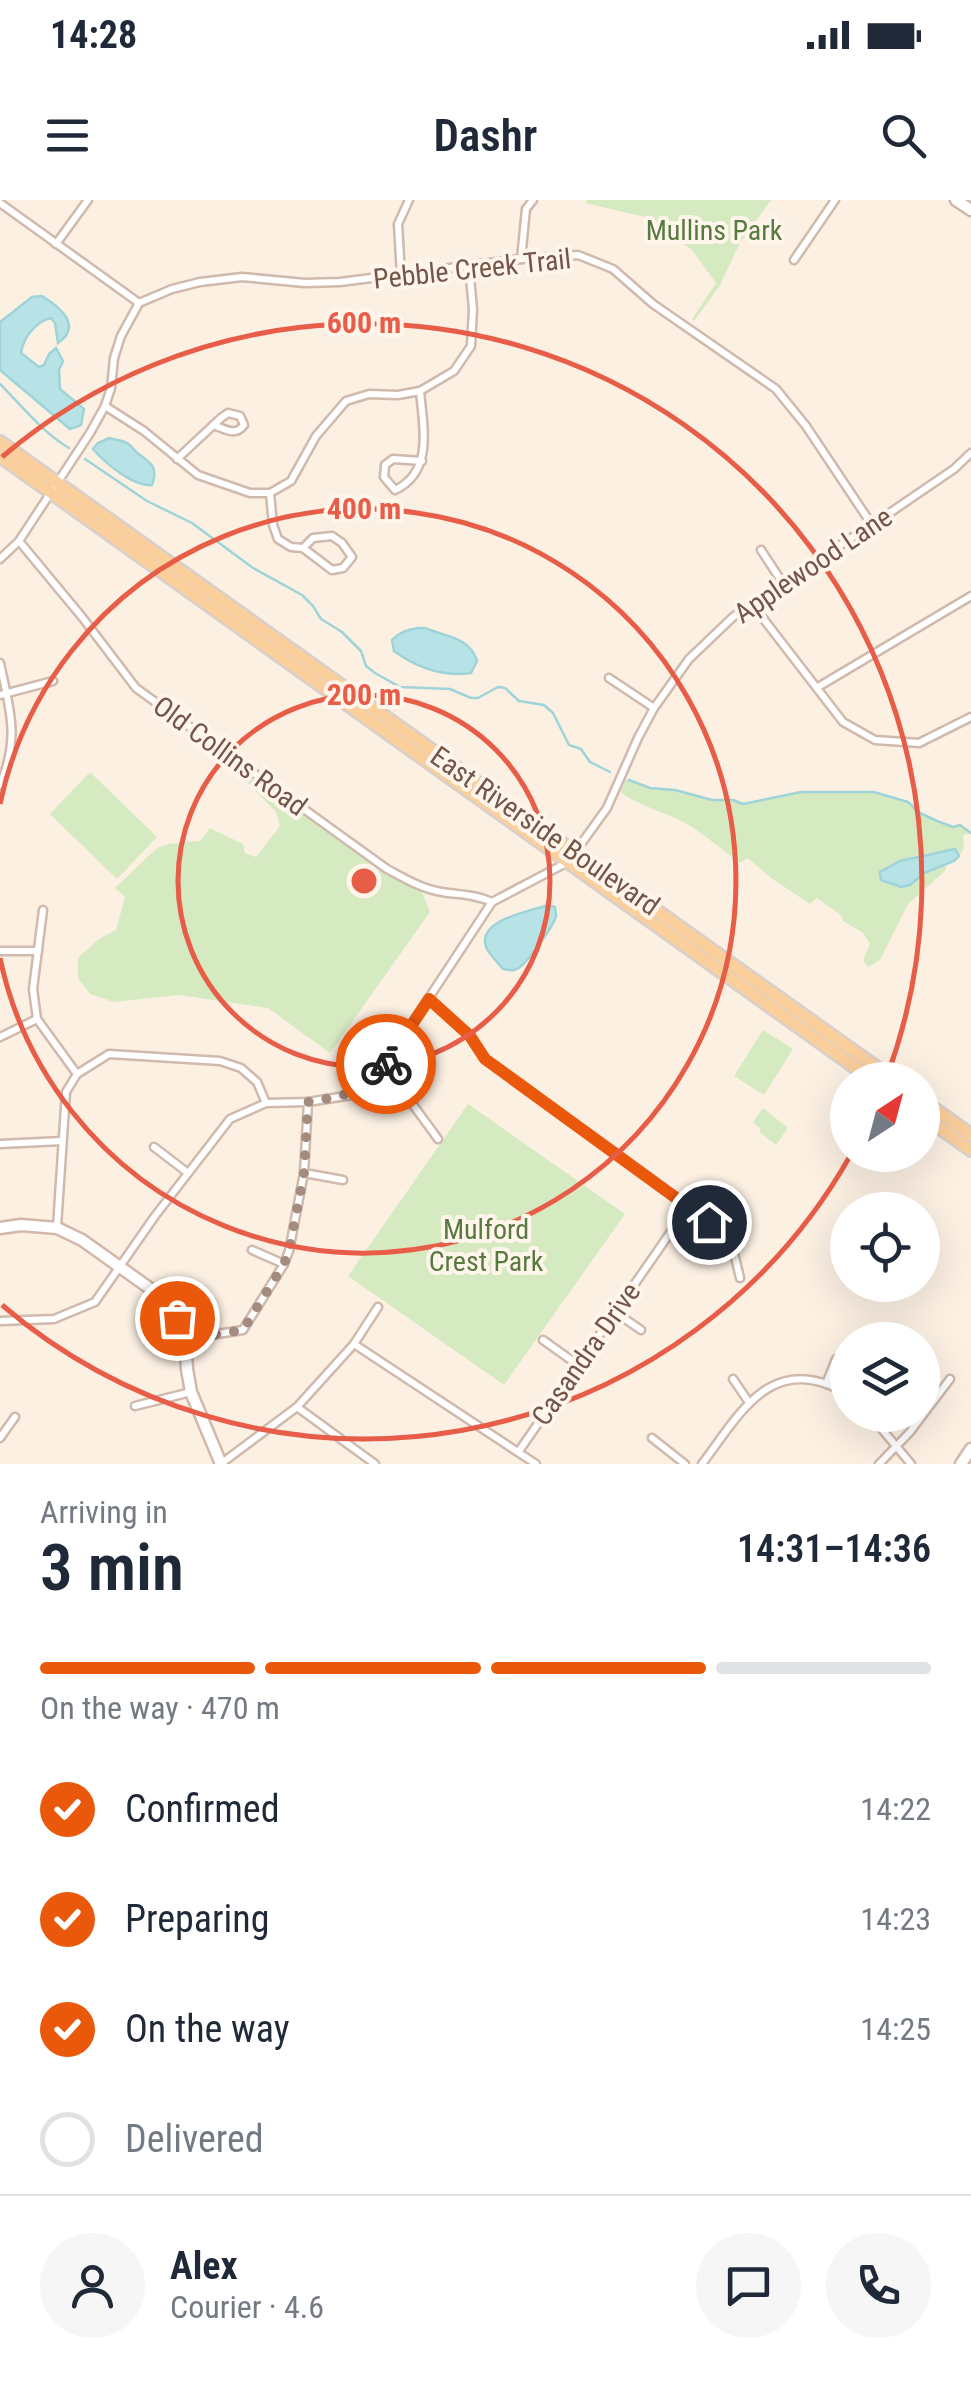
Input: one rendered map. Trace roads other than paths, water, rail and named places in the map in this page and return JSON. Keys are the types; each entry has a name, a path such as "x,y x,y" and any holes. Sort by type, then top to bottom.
{"main road":[{"name":"East Riverside Boulevard","path":"0,442 53,487 806,1024 866,1062"},
{"name":"East Riverside Boulevard","path":"0,456 53,487"},
{"name":"East Riverside Boulevard","path":"806,1024 851,1062"},
{"path":"940,1113 971,1135"},
{"path":"940,1128 971,1150"}],"street":[{"path":"56,244 88,200"},
{"path":"401,275 398,224 409,200"},
{"path":"521,259 526,209 532,200"},
{"path":"794,260 835,200"},
{"path":"956,200 971,210"},
{"path":"0,204 139,303 121,336 105,406 19,541 0,559"},
{"name":"Pebble Creek Trail","path":"139,303 172,289 242,277 319,282 578,255 613,269 653,304 776,390 806,426 872,526"},
{"path":"105,406 198,474 250,493 270,493 291,481 316,436 346,401 369,394 420,391 454,371 471,346 474,310 469,267"},
{"path":"420,391 425,442 422,460 407,484 395,490 384,477 385,465 393,458 422,460"},
{"path":"177,459 213,425"},
{"name":"Applewood Lane","path":"380,1076 492,902 572,857 607,808 654,708 689,658 733,617 872,526 971,453"},
{"path":"270,493 272,525 278,539 291,547 303,548 332,570 343,568 352,556 332,536 313,538 303,548"},
{"name":"Old Collins Road","path":"19,541 136,688 387,868 437,892 476,895 492,902"},
{"path":"761,550 782,582"},
{"path":"818,687 971,596"},
{"path":"752,604 843,722 875,740 919,743 971,717"},
{"path":"0,663 3,694 14,727 11,757 0,785"},
{"path":"609,678 654,708"},
{"path":"3,694 53,681"},
{"path":"44,910 33,989 37,1018 78,1074"},
{"path":"0,952 38,951"},
{"path":"429,999 470,1036 485,1059 730,1236 740,1278"},
{"path":"0,1037 37,1018"},
{"path":"58,1228 66,1092 78,1074 109,1054 220,1061 240,1068 257,1082 266,1103"},
{"path":"0,1321 54,1319 94,1302 230,1118 266,1103 352,1095 380,1076 411,1102 438,1139"},
{"path":"185,1339 243,1330 284,1264 304,1173 308,1102"},
{"path":"0,1144 62,1141"},
{"path":"154,1147 188,1173"},
{"path":"304,1173 343,1180"},
{"name":"Casandra Drive","path":"519,1451 688,1207"},
{"path":"0,1228 58,1228 82,1240 162,1297 177,1318 185,1339 191,1392 221,1464 297,1407 354,1344 378,1307"},
{"path":"252,1250 284,1264"},
{"path":"615,1312 641,1330"},
{"path":"543,1340 578,1365"},
{"path":"354,1344 536,1464"},
{"path":"826,1384 830,1374"},
{"path":"733,1379 748,1401"},
{"path":"878,1464 921,1419 950,1379"},
{"path":"702,1464 748,1401 770,1385 798,1380 830,1386"},
{"path":"135,1406 191,1392"},
{"path":"297,1407 374,1464"},
{"path":"1,1435 15,1417"},
{"path":"883,1432 911,1464"},
{"path":"652,1438 685,1464"},
{"path":"960,1464 971,1450"}],"water":[{"path":"42,296 62,311 69,330 58,343 55,323 51,318 45,320 31,331 21,353 39,367 56,348 63,361 59,370 60,389 84,409 81,425 70,429 0,370 0,322 32,297"},
{"path":"109,438 127,443 151,464 152,485 129,478 93,449"},
{"path":"418,628 449,636 469,647 477,661 471,673 430,670 394,651 392,640"},
{"path":"955,849 959,856 954,861 924,873 910,885 901,887 881,880 880,872 900,861"},
{"path":"548,905 555,907 556,916 540,943 520,967 503,969 487,949 488,931 506,918"}],"waterway":[{"path":"0,384 41,427 69,448"},
{"path":"85,459 147,501 192,523 253,568 302,595 321,619 361,651 366,666 375,673 400,687 450,689 471,698 505,688 519,701 544,705 553,713 569,745 581,749 590,762 610,772"},
{"path":"629,780 650,788 743,804 801,792 874,792 908,802 920,813 953,827 960,825 971,833"}],"park label":[{"name":"Mullins Park","path":"714,230"},
{"name":"Mulford Crest Park","path":"486,1245"}]}
